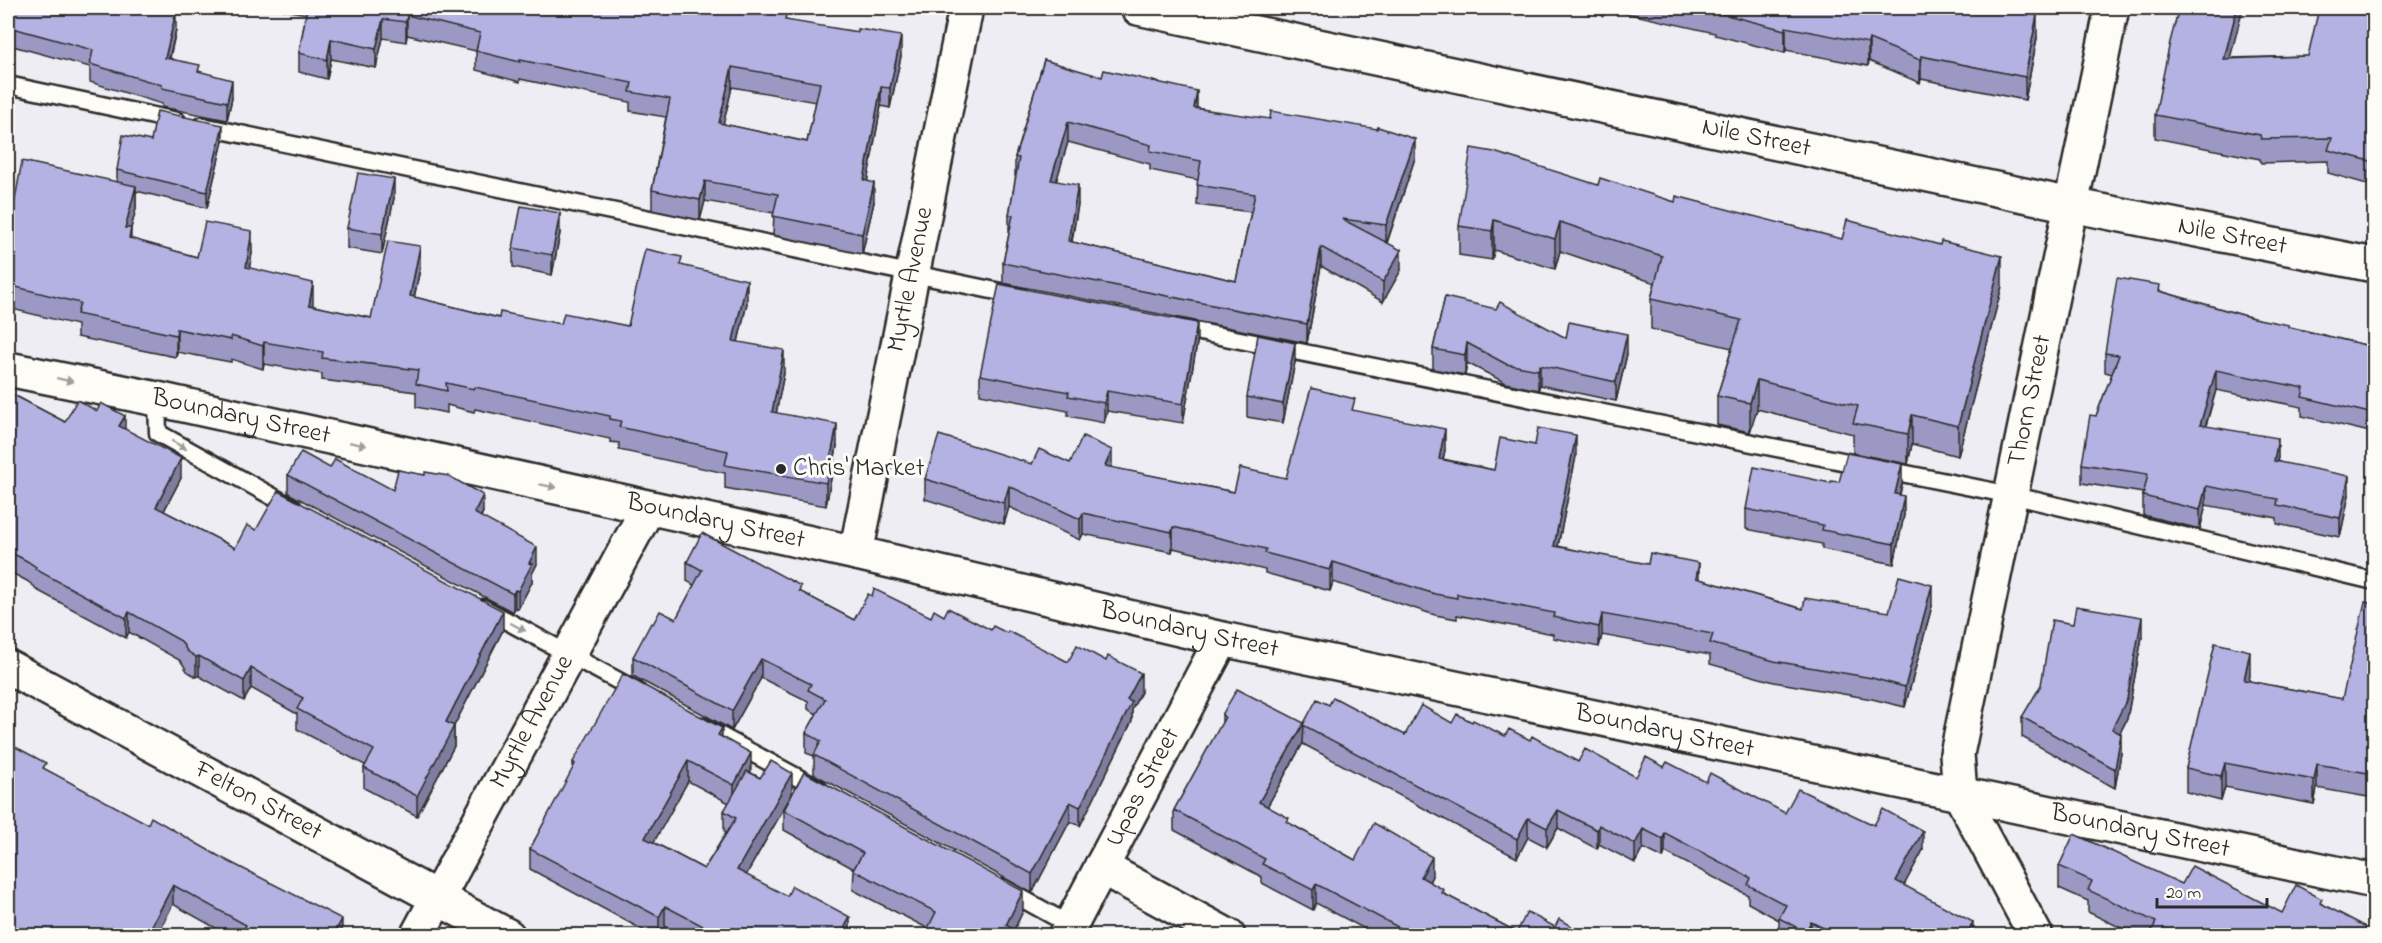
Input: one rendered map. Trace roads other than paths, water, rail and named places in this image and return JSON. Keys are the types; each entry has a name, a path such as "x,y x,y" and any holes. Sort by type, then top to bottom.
{"street":[{"name":"Myrtle Avenue","path":"856,553 966,8"},
{"name":"Nile Street","path":"1138,8 2071,205 2374,265"},
{"name":"Thorn Street","path":"1960,794 1957,754 2112,8"},
{"name":"Boundary Street","path":"8,369 157,399 856,553 1222,639 2374,881"},
{"name":"Myrtle Avenue","path":"417,936 648,508"},
{"name":"Upas Street","path":"1067,930 1222,639"},
{"name":"Felton Street","path":"8,667 508,936"},
{"path":"1960,794 2036,936"},
{"path":"1101,867 1228,936"}],"lane":[{"path":"8,85 912,275 1041,300"},
{"path":"1158,324 2011,495 2374,581"},
{"path":"157,399 158,433 214,466 309,516"},
{"path":"465,599 653,699"},
{"path":"684,716 830,795"},
{"path":"987,880 1067,930"}],"place":[{"name":"Chris' Market","path":"781,469"}]}
